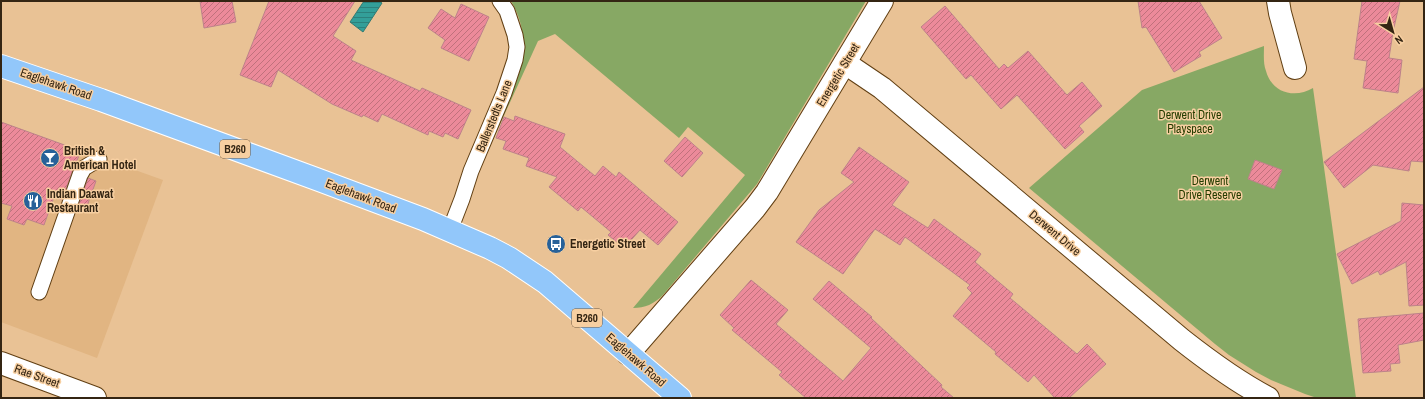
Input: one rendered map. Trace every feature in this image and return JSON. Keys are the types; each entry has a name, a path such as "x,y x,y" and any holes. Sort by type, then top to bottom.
{"main road":[{"name":"Eaglehawk Road","path":"1,66 101,100 333,185 450,230 490,248 527,269 562,296 680,398"}],"street":[{"name":"Energetic Street","path":"628,354 755,208 777,176 882,1"},
{"path":"1278,1 1295,68"},
{"name":"Derwent Drive","path":"845,63 882,88 1182,340 1237,381 1268,398"},
{"name":"Rae Street","path":"1,363 95,398"}],"lane":[{"name":"Ballerstedts Lane","path":"450,230 471,171 504,93 515,60 517,47 516,35 507,11 500,1"},
{"path":"39,292 80,175 84,168 99,159"}],"shaded area":[{"path":"1,122 163,180 97,358 1,322"}],"green space":[{"path":"511,1 866,1 757,184 663,295 649,305 633,308 745,175 688,127 679,138 555,34 538,41 480,168 523,49 521,24"},
{"name":"Derwent Drive Reserve","path":"1264,46 1265,68 1273,84 1285,92 1292,93 1299,93 1313,88 1356,398 1317,398 1305,394 1271,380 1229,355 1029,188 1142,90"}],"water":[{"path":"364,1 379,1 382,3 363,32 350,22"}],"building":[{"path":"200,1 232,1 236,22 204,28"},
{"path":"269,1 355,1 333,36 356,51 351,60 420,91 422,88 471,110 458,139 445,133 443,137 429,131 428,135 382,114 378,122 363,115 362,117 332,104 278,70 271,87 240,75"},
{"path":"1138,1 1199,1 1222,38 1199,52 1201,56 1174,72 1146,27 1142,28"},
{"path":"1362,1 1400,1 1389,58 1402,60 1398,93 1363,88 1367,61 1354,59"},
{"path":"461,4 489,17 469,61 441,48 445,40 428,28 441,9 455,18"},
{"path":"945,6 999,69 1004,64 1008,68 1028,51 1067,95 1082,82 1102,106 1079,126 1084,132 1065,149 1017,95 1001,109 971,75 966,79 921,27"},
{"path":"1424,87 1424,162 1411,161 1409,171 1373,165 1344,188 1324,162"},
{"path":"515,116 565,134 560,147 595,176 603,166 616,177 619,172 678,222 658,245 640,230 624,248 608,235 611,232 581,207 578,211 549,187 557,177 526,166 529,158 503,149 506,141 496,138 504,117 514,121"},
{"path":"1,122 81,151 62,200 54,197 44,225 27,219 24,225 7,219 12,206 1,203"},
{"path":"685,137 703,153 682,177 664,161"},
{"path":"859,147 909,182 892,205 928,228 934,219 981,254 975,262 1013,294 1010,298 1077,354 1087,344 1106,364 1069,398 1055,398 1034,375 1028,382 995,354 996,352 953,316 972,293 967,288 970,285 905,237 900,245 875,229 843,274 796,242 819,210 854,182 841,173"},
{"path":"1255,160 1282,170 1274,189 1248,179"},
{"path":"88,178 96,181 86,209 78,207"},
{"path":"1402,203 1424,205 1424,305 1409,306 1406,262 1380,275 1378,271 1352,284 1337,254 1401,221"},
{"path":"751,280 788,310 776,324 843,381 871,348 813,299 829,281 872,317 871,318 954,398 806,398 779,375 782,372 732,330 734,328 720,315"},
{"path":"1424,313 1424,340 1398,345 1400,363 1390,364 1391,371 1363,373 1358,319"}],"place":[{"name":"British & American Hotel","path":"50,158"},
{"name":"Indian Daawat Restaurant","path":"33,201"},
{"name":"Energetic Street","path":"556,244"}],"park label":[{"name":"Derwent Drive Playspace","path":"1190,122"}]}
